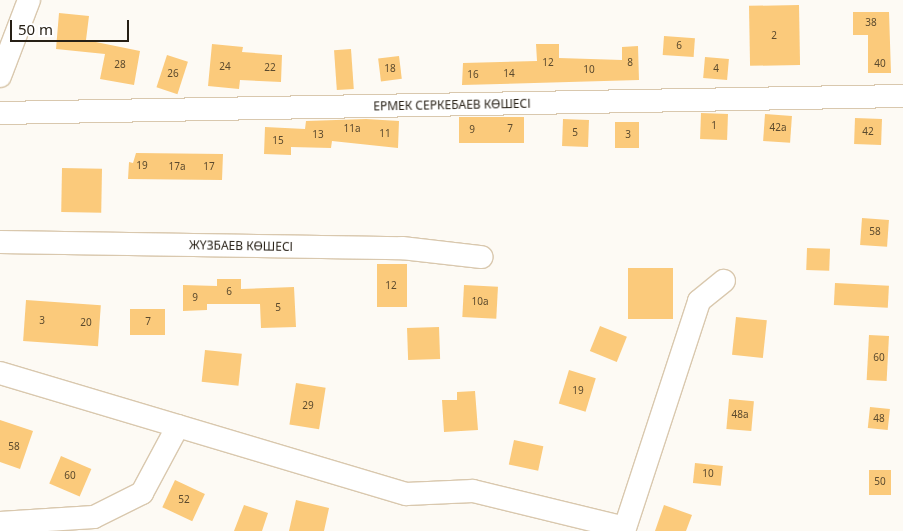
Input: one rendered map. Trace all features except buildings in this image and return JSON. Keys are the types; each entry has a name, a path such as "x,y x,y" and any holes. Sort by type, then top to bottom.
{"street":[{"path":"0,76 29,0"},
{"name":"ЕРМЕК СЕРКЕБАЕВ КӨШЕСІ","path":"0,114 903,96"},
{"name":"ЖҮЗБАЕВ КӨШЕСІ","path":"0,242 402,248 481,257"},
{"path":"0,373 406,494 473,491 624,530 699,300 724,280"},
{"path":"0,523 94,517 142,493 178,426"}]}
